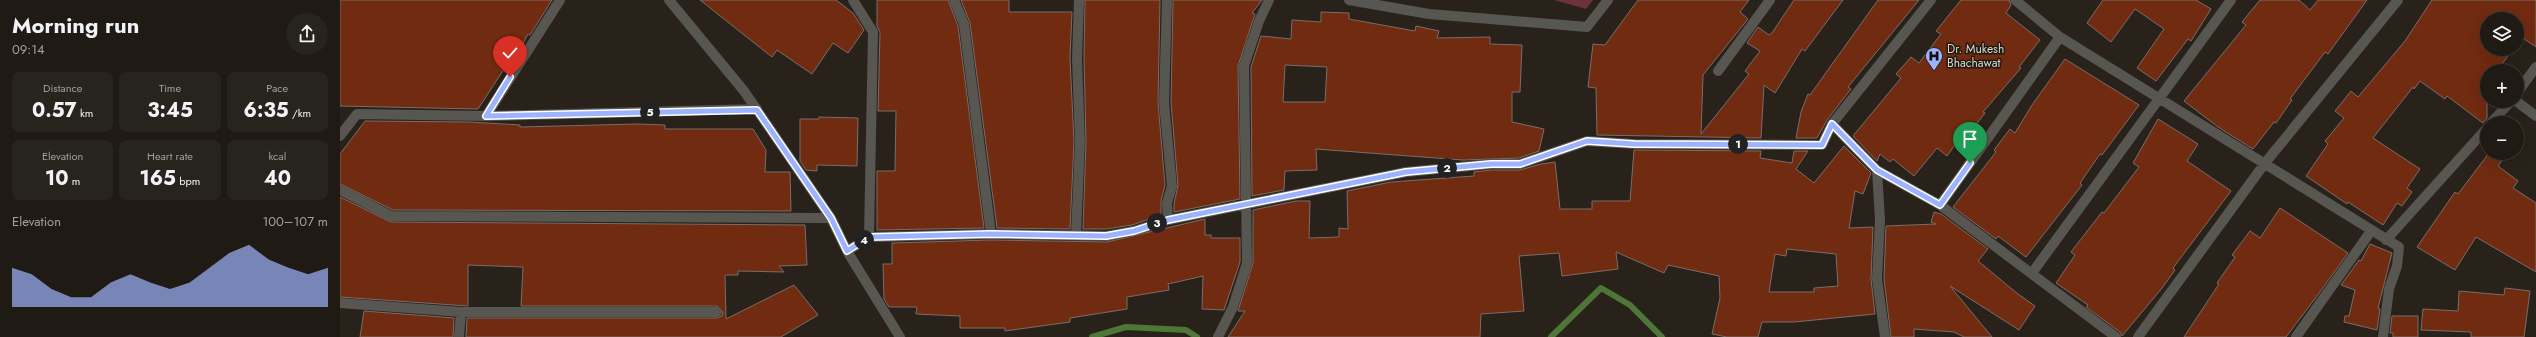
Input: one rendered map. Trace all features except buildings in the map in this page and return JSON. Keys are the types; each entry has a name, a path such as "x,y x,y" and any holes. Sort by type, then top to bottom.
{"street":[{"path":"486,116 560,0"},
{"path":"669,0 757,110 831,218 847,251 900,337"},
{"path":"852,0 874,32 869,237"},
{"path":"954,0 964,24 991,234"},
{"path":"1076,235 1080,142 1077,58 1079,0"},
{"path":"1166,0 1164,103 1172,186 1167,203 1168,220"},
{"path":"1218,337 1244,279 1247,263 1244,66 1259,22 1269,0"},
{"path":"1349,0 1429,14 1587,27 1608,0"},
{"path":"1718,71 1770,0"},
{"path":"847,251 869,237 991,234 1106,236 1134,231 1168,220 1406,172 1491,164 1520,164 1587,141 1634,144 1822,145 1832,124 1931,0"},
{"path":"2014,0 2060,37 2399,247 2397,266 2389,289 2383,337"},
{"path":"2032,273 2160,100 2231,0"},
{"path":"2138,337 2265,164 2398,0"},
{"path":"1940,205 2060,37"},
{"path":"2524,83 2536,67"},
{"path":"2524,107 2536,116"},
{"path":"2497,116 2505,108"},
{"path":"340,136 357,114 486,116 757,110"},
{"path":"1832,124 1877,170 1940,205 2116,337"},
{"path":"2386,240 2480,136"},
{"path":"1877,170 1880,220 1877,279 1885,337"},
{"path":"340,190 391,216 831,218"},
{"path":"2296,337 2371,231"},
{"path":"340,303 461,312 717,312"},
{"path":"459,337 461,312"}],"shaded area":[{"path":"1554,0 1593,0 1586,9"}],"waterway":[{"path":"1551,337 1601,288 1630,305 1662,337"},
{"path":"1092,337 1126,327 1186,330 1197,337"}],"place":[{"name":"Dr. Mukesh Bhachawat","path":"1934,71"}],"route":[{"path":"510,77 486,116 757,110 831,218 847,251 869,237 991,234 1106,236 1134,231 1168,220 1406,172 1491,164 1520,164 1587,141 1634,144 1718,143 1822,145 1832,124 1877,170 1940,205 1970,163"}]}
